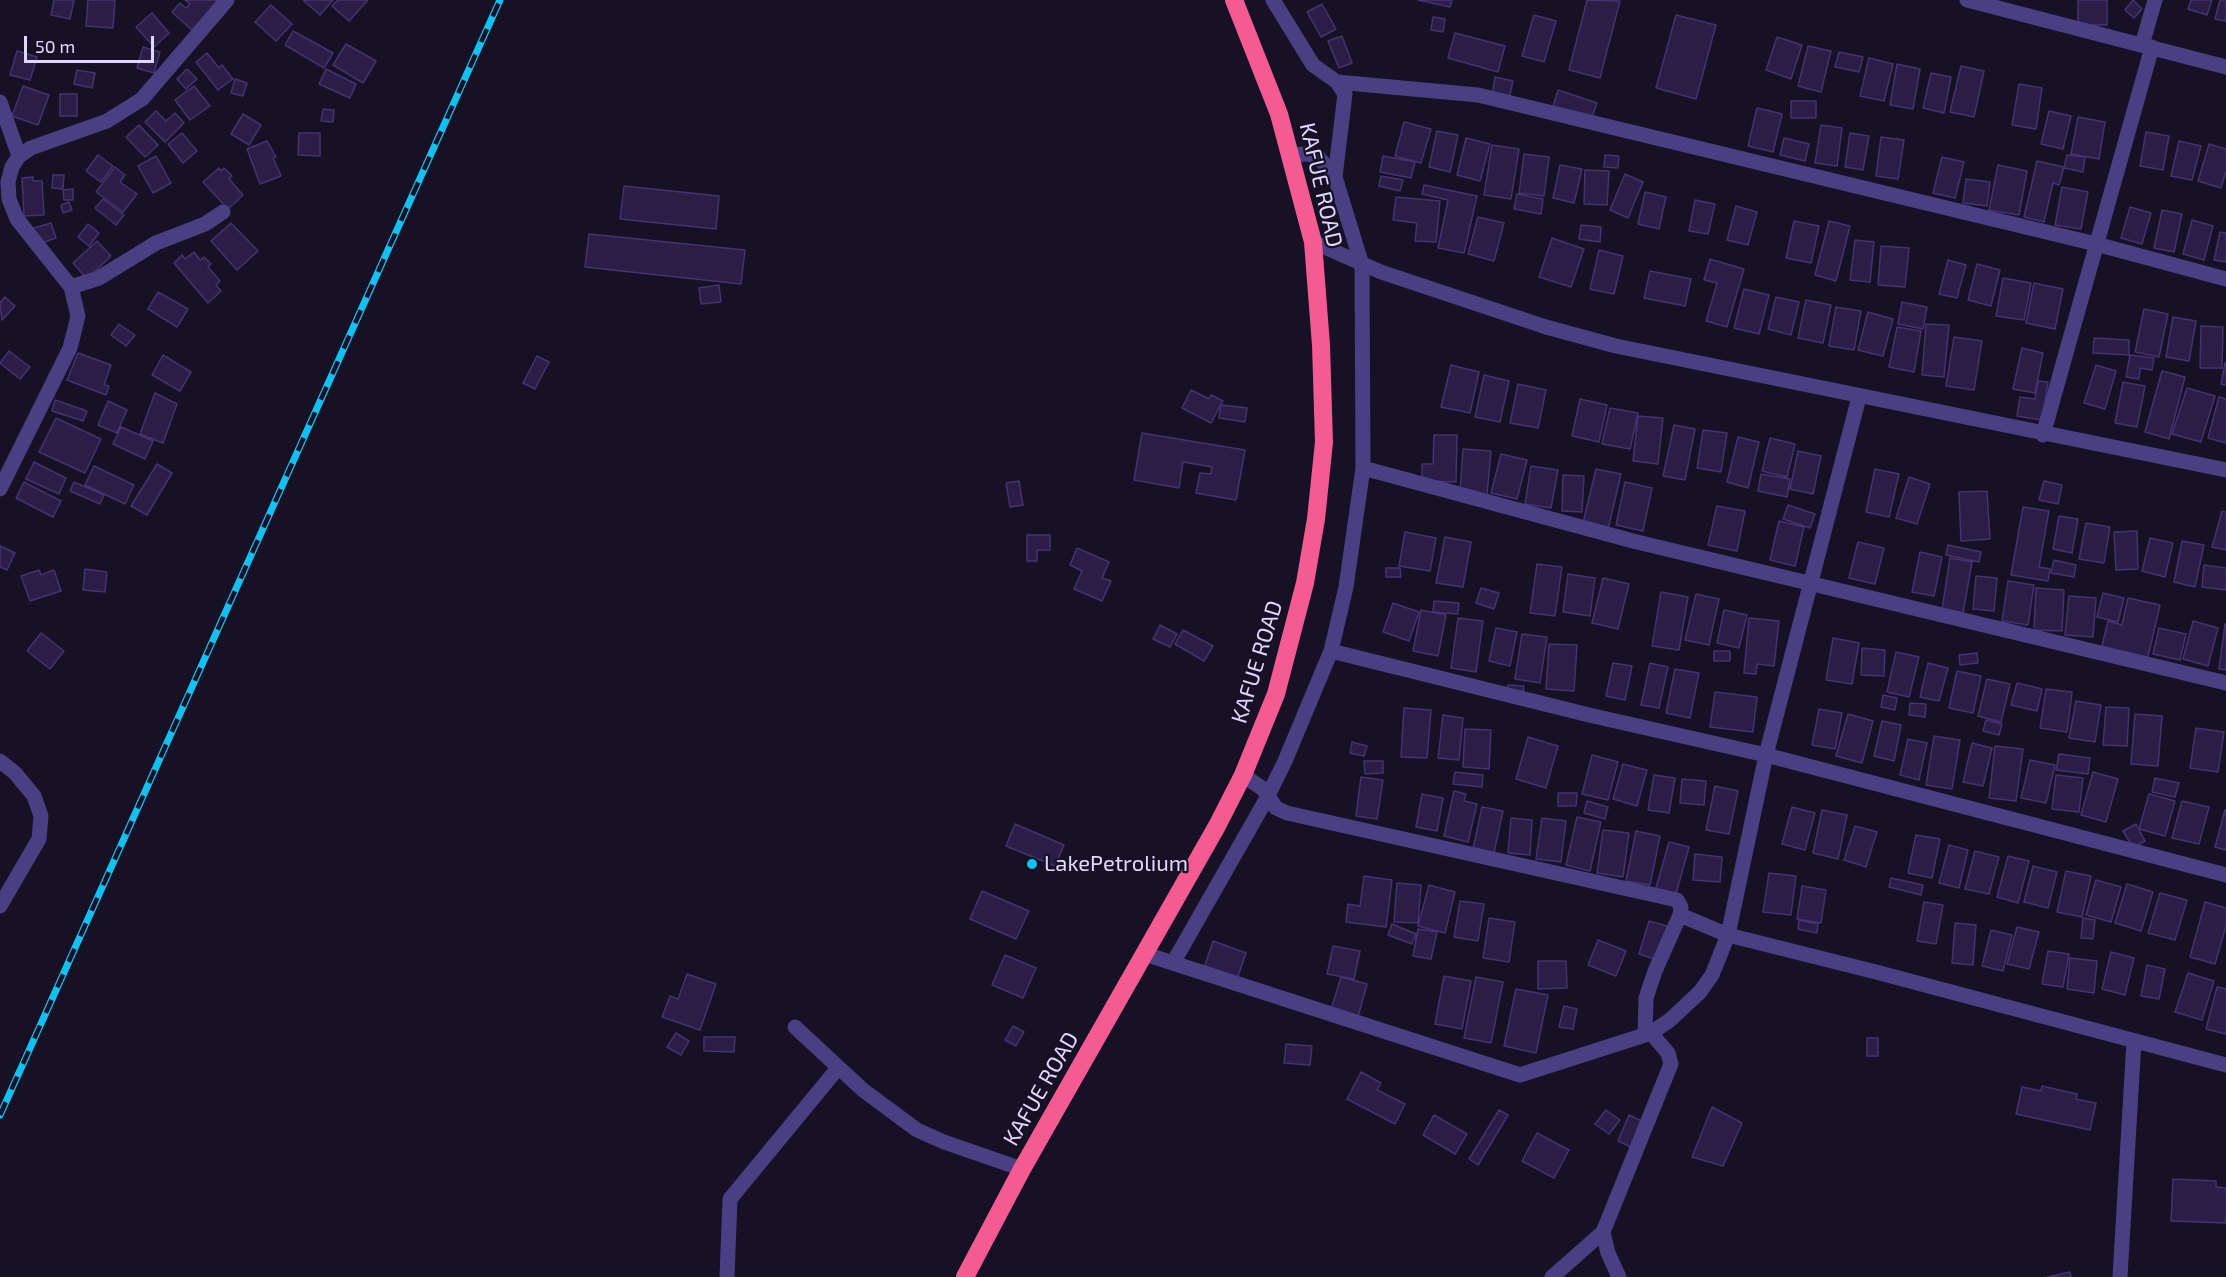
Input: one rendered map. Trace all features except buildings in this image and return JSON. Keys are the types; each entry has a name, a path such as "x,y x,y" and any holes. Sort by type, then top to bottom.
{"highway":[{"name":"KAFUE ROAD","path":"964,1277 1243,775 1276,694 1290,647 1316,519 1324,407 1313,242 1291,155 1266,76 1234,0"}],"street":[{"path":"0,489 75,333 78,316 71,287 17,219 9,199 8,182 19,156 31,148 126,112 156,85 227,0"},
{"path":"1273,0 1313,65 1337,82 1345,94 1335,177"},
{"path":"1967,0 2226,66"},
{"path":"2043,435 2096,244 2147,46 2155,0"},
{"path":"1337,82 1478,94 2096,244 2226,279"},
{"path":"0,102 19,156"},
{"path":"1173,963 1268,798 1331,651 1347,587 1363,468 1362,265 1335,177 1319,158 1308,154 1291,155"},
{"path":"71,287 99,278 156,243 205,224 223,212"},
{"path":"1313,242 1362,265 1546,327 1616,346 2043,435 2226,470"},
{"path":"1145,954 1510,1074 1528,1074 1648,1034 1670,1020 1700,992 1721,957 1728,935 1766,755 1859,397"},
{"path":"1363,468 1633,541 2226,682"},
{"path":"1331,651 1589,715 1766,755 2226,875"},
{"path":"0,761 15,773 34,796 41,816 39,839 0,906"},
{"path":"1243,775 1263,789 1268,798 1287,813 1677,900 1681,907 1680,915 1650,985 1645,1013 1648,1034 1668,1053 1671,1064 1603,1232 1552,1277"},
{"path":"1680,915 1728,935 2226,1065"},
{"path":"795,1027 878,1102 917,1130 1022,1169"},
{"path":"2120,1277 2134,1041"},
{"path":"727,1277 730,1199 838,1068"},
{"path":"1603,1232 1608,1253 1619,1277"}],"railway":[{"path":"0,1115 500,0"}],"place":[{"name":"LakePetrolium","path":"1032,864"}]}
